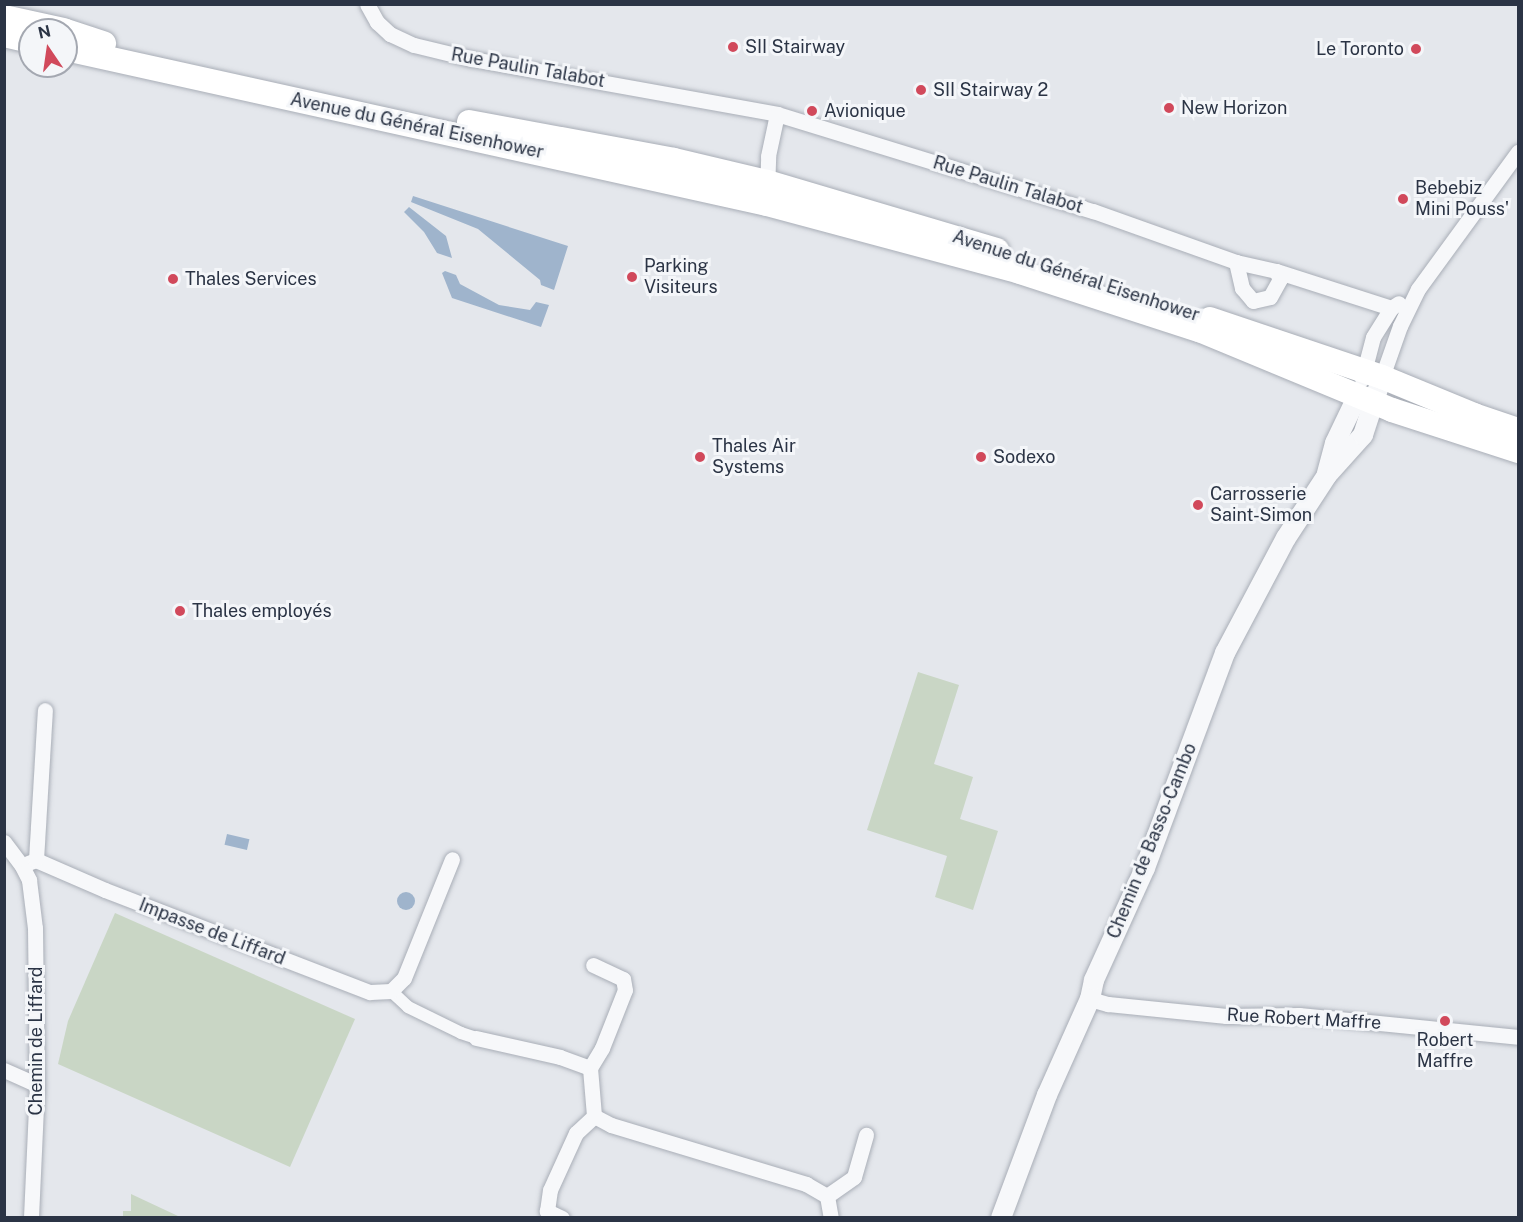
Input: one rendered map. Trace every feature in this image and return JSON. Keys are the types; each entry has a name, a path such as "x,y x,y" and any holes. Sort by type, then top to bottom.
{"main road":[{"name":"Avenue du Général Eisenhower","path":"78,35 108,45 412,112 571,139 767,193 1199,330 1274,361 1474,415 1518,430"},
{"name":"Avenue du Général Eisenhower","path":"78,52 712,193 767,193 825,199 942,233 1369,386 1518,451"}],"street":[{"name":"Rue Paulin Talabot","path":"367,4 377,22 390,34 414,45 441,52 777,114 1093,212 1236,262 1276,271 1391,308"},
{"path":"767,193 768,156 777,114"},
{"path":"1369,386 1418,290 1518,152"},
{"path":"1236,262 1242,288 1253,301 1270,297 1280,279 1276,271"},
{"path":"1369,386 1370,343 1391,308 1418,290"},
{"name":"Chemin de Basso-Cambo","path":"1001,1218 1047,1095 1090,999 1094,980 1145,868 1225,653 1274,557 1327,475 1335,443 1369,386"},
{"name":"Chemin de Liffard","path":"31,1218 37,1085 35,928 29,862 45,710"},
{"name":"Chemin de Liffard","path":"4,842 29,862"},
{"path":"452,859 404,978 391,991 408,1006 461,1034 560,1057 590,1068"},
{"name":"Impasse de Liffard","path":"29,862 286,962 370,992 391,991"},
{"path":"593,965 623,979 625,990 602,1048 590,1068 594,1116"},
{"name":"Rue Robert Maffre","path":"1090,999 1108,1004 1226,1016 1299,1015 1518,1038"},
{"path":"4,1070 37,1085"},
{"path":"594,1116 611,1125 806,1184 827,1196 831,1218"},
{"path":"562,1218 544,1214 550,1190 576,1133 594,1116"},
{"path":"827,1196 854,1177 866,1135"}],"green space":[{"path":"918,672 959,685 934,764 973,777 960,819 998,831 973,910 935,897 947,856 867,830"},
{"path":"115,913 355,1019 290,1167 58,1064 68,1021"},
{"path":"131,1194 178,1216 123,1217 123,1211 131,1211"}],"water":[{"path":"413,196 568,246 554,290 541,285 540,280 478,229 411,202"},
{"path":"409,207 446,236 452,258 437,253 424,232 404,212"},
{"path":"445,271 456,275 460,284 499,305 530,310 536,302 549,305 541,327 452,298 442,273"},
{"path":"227,834 249,839 247,850 225,845"},
{"path":"406,892 412,895 415,901 412,907 406,910 400,907 397,901 400,895"}],"place":[{"name":"SII Stairway","path":"733,47"},
{"name":"Le Toronto","path":"1416,49"},
{"name":"SII Stairway 2","path":"921,90"},
{"name":"New Horizon","path":"1169,108"},
{"name":"Avionique","path":"812,111"},
{"name":"Bebebiz Mini Pouss'","path":"1403,199"},
{"name":"Parking Visiteurs","path":"632,277"},
{"name":"Thales Services","path":"173,279"},
{"name":"Thales Air Systems","path":"700,457"},
{"name":"Sodexo","path":"981,457"},
{"name":"Carrosserie Saint-Simon","path":"1198,505"},
{"name":"Thales employés","path":"180,611"},
{"name":"Robert Maffre","path":"1445,1021"}]}
